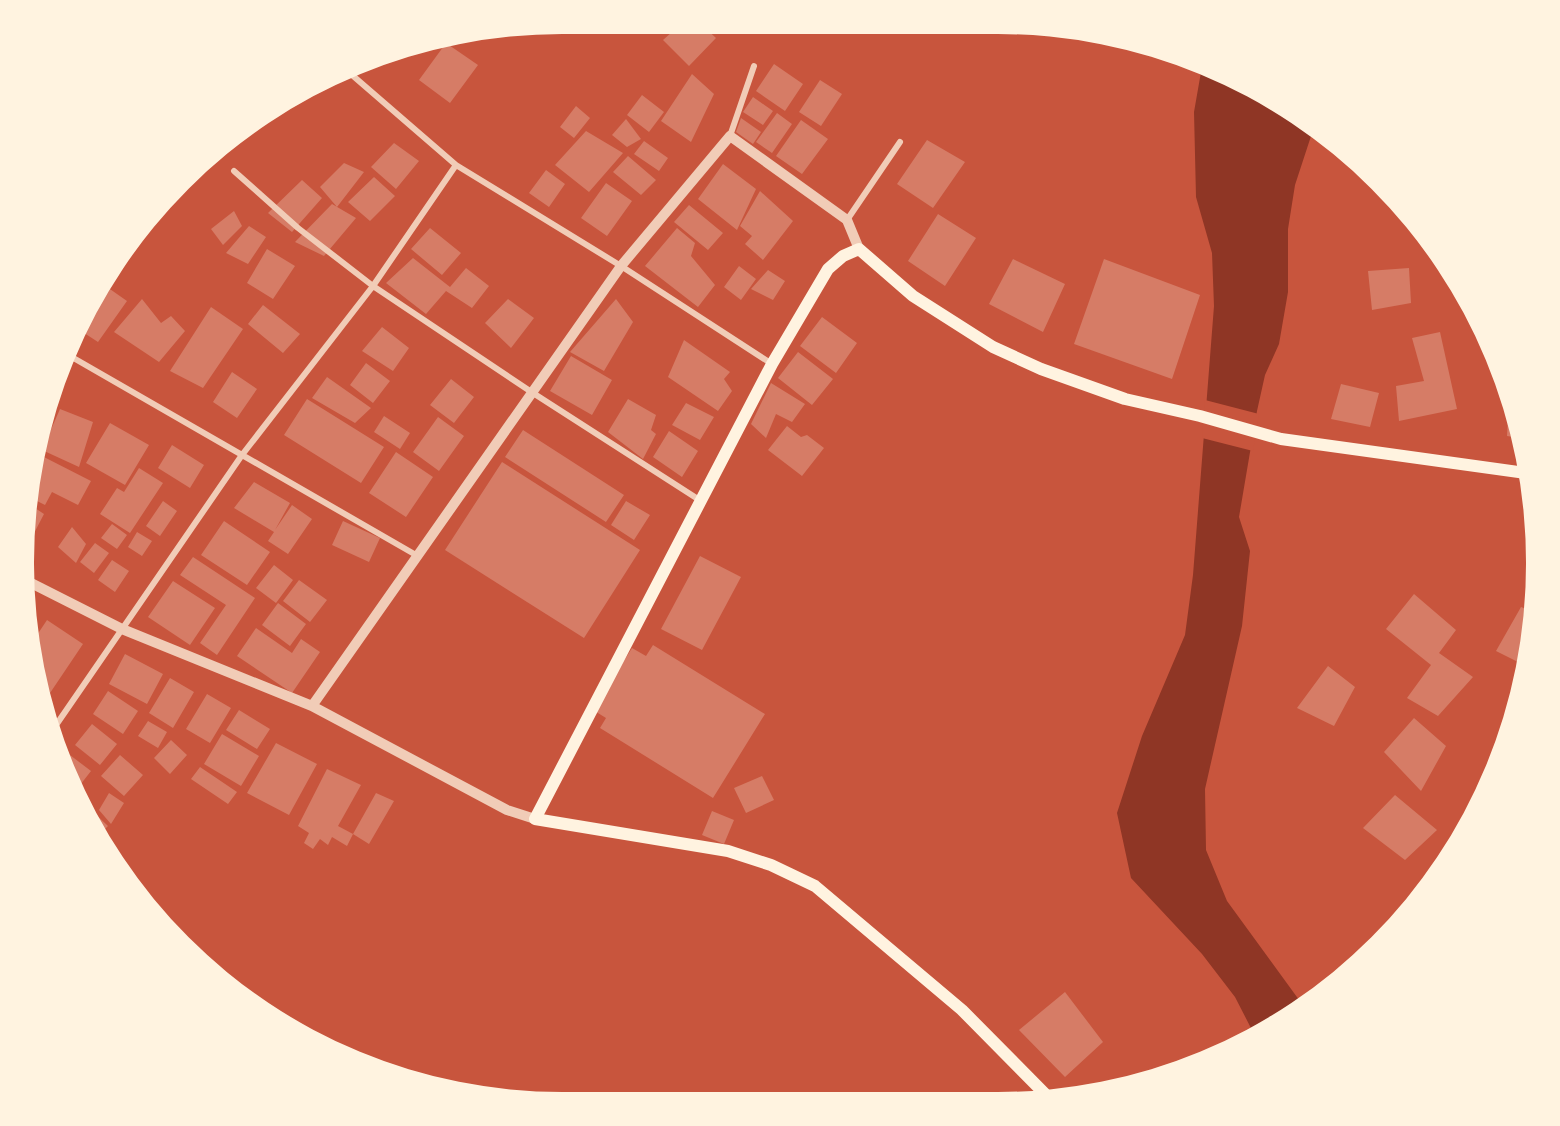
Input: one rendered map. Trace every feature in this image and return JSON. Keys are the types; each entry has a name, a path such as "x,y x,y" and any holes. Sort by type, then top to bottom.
{"main road":[{"path":"1040,1089 962,1010 814,886 771,865 728,851 535,819 772,364 828,268 843,256 859,249 913,296 993,347 1041,369 1125,399 1200,416 1281,439 1517,472"}],"street":[{"path":"312,706 621,266 730,136 754,66"},
{"path":"355,78 456,165 621,266 772,364"},
{"path":"730,136 847,220 859,249"},
{"path":"847,220 900,142"},
{"path":"59,720 242,455 373,286 456,165"},
{"path":"234,171 298,228 373,286 701,501"},
{"path":"76,360 416,555"},
{"path":"35,585 122,629 312,706 507,810 535,819"}],"shaded area":[{"path":"1200,76 1261,105 1310,138 1295,185 1288,229 1288,292 1279,344 1265,375 1239,517 1250,551 1242,626 1205,789 1206,850 1227,901 1297,998 1250,1027 1235,997 1202,954 1131,878 1117,813 1142,736 1185,635 1193,575 1214,306 1212,253 1196,197 1194,112"}],"pier":[{"path":"1205,400 1259,414 1253,451 1202,438"}],"building":[{"path":"670,34 712,34 716,38 689,66 663,40"},
{"path":"452,47 478,65 450,103 419,80 441,49"},
{"path":"774,64 803,84 785,111 756,91"},
{"path":"692,74 714,94 691,142 661,121"},
{"path":"820,80 842,94 821,126 799,112"},
{"path":"642,95 664,112 649,132 627,115"},
{"path":"753,97 773,111 763,125 743,112"},
{"path":"576,106 590,118 574,138 560,127"},
{"path":"777,113 792,124 772,153 756,142"},
{"path":"741,118 761,132 753,144 736,132"},
{"path":"626,119 641,139 627,147 612,135"},
{"path":"801,120 828,139 802,174 776,156"},
{"path":"586,131 623,153 589,192 555,165"},
{"path":"927,140 965,162 933,208 897,184"},
{"path":"644,141 668,158 659,171 634,154"},
{"path":"394,143 419,161 396,189 371,167"},
{"path":"628,156 656,180 641,195 613,172"},
{"path":"344,163 364,172 337,207 320,187"},
{"path":"723,164 756,189 737,230 698,199"},
{"path":"546,170 565,184 549,207 529,193"},
{"path":"374,177 395,196 370,221 348,202"},
{"path":"302,180 322,198 292,232 268,213"},
{"path":"606,183 632,201 607,236 581,218"},
{"path":"760,191 793,221 763,260 745,244 752,236 740,226"},
{"path":"332,204 356,218 324,256 295,242"},
{"path":"689,205 723,233 708,250 674,222"},
{"path":"234,211 242,226 223,245 211,229"},
{"path":"938,214 976,238 945,286 908,261"},
{"path":"249,226 266,237 248,264 226,253"},
{"path":"430,228 461,253 442,275 411,249"},
{"path":"677,228 695,243 691,256 715,285 698,307 645,266"},
{"path":"267,249 295,266 273,299 247,283"},
{"path":"413,258 450,287 466,268 489,286 472,308 446,291 426,314 386,283"},
{"path":"1013,259 1065,284 1043,332 989,304"},
{"path":"1104,259 1200,295 1172,379 1074,344"},
{"path":"739,266 756,279 741,300 724,287"},
{"path":"1409,268 1411,303 1372,310 1368,271"},
{"path":"768,270 785,281 773,300 751,289"},
{"path":"111,290 127,301 98,342 87,335"},
{"path":"142,299 161,323 171,316 185,331 159,362 114,332"},
{"path":"508,299 534,318 511,348 485,323"},
{"path":"616,299 633,322 604,371 570,352"},
{"path":"263,305 300,334 283,353 248,324"},
{"path":"211,307 243,329 203,388 170,371"},
{"path":"822,317 857,343 836,373 800,346"},
{"path":"382,327 409,348 393,371 362,351"},
{"path":"1440,332 1457,409 1399,421 1396,386 1424,381 1412,338"},
{"path":"684,340 730,372 724,379 732,391 718,411 668,377"},
{"path":"798,352 833,379 812,405 778,378"},
{"path":"571,356 612,380 592,415 550,391"},
{"path":"366,363 390,381 373,403 350,385"},
{"path":"232,372 257,389 237,418 213,402"},
{"path":"327,377 371,408 355,423 312,398"},
{"path":"451,379 474,397 454,423 430,405"},
{"path":"771,383 805,404 792,422 776,414 766,438 751,424"},
{"path":"1341,384 1379,393 1370,427 1331,419"},
{"path":"307,399 384,447 361,483 284,435"},
{"path":"628,399 656,415 651,430 656,434 643,459 608,432"},
{"path":"686,403 714,417 700,440 672,425"},
{"path":"60,409 93,422 79,467 47,452"},
{"path":"384,416 410,433 400,449 374,432"},
{"path":"438,417 464,436 439,471 413,452"},
{"path":"110,423 149,445 125,485 86,463"},
{"path":"787,426 801,437 807,435 824,448 802,476 768,450"},
{"path":"523,430 624,495 606,522 505,457"},
{"path":"669,431 698,451 682,477 653,457"},
{"path":"172,445 204,465 190,488 158,468"},
{"path":"396,452 433,477 406,517 369,493"},
{"path":"46,458 91,481 78,505 52,492 45,505 38,502"},
{"path":"502,462 640,550 584,638 445,550"},
{"path":"139,468 163,483 130,533 100,514 117,488 124,492"},
{"path":"254,482 290,503 275,530 292,505 312,519 288,554 268,541 274,532 234,508"},
{"path":"163,501 177,511 160,536 146,526"},
{"path":"626,501 650,515 634,540 611,525"},
{"path":"38,510 44,514 36,530"},
{"path":"224,521 270,552 247,585 201,555"},
{"path":"343,521 380,538 369,562 332,545"},
{"path":"112,524 127,535 117,549 101,538"},
{"path":"72,527 86,544 76,563 58,547"},
{"path":"137,532 152,541 142,556 128,547"},
{"path":"95,543 109,553 94,573 80,562"},
{"path":"700,556 741,577 702,650 661,629"},
{"path":"193,557 255,598 217,655 200,643 226,605 180,575"},
{"path":"112,560 129,571 115,592 98,580"},
{"path":"274,565 293,580 276,603 256,588"},
{"path":"299,580 327,600 310,622 283,601"},
{"path":"173,581 215,608 190,645 148,617"},
{"path":"1414,594 1456,630 1439,653 1473,677 1438,716 1407,698 1431,665 1386,629"},
{"path":"278,603 306,624 290,646 262,625"},
{"path":"1521,607 1523,608 1516,661 1496,651"},
{"path":"47,620 83,644 51,692 45,666 39,632"},
{"path":"256,628 292,653 301,639 320,652 292,693 237,656"},
{"path":"653,645 765,714 713,798 600,728 606,718 593,710 632,648 646,656"},
{"path":"125,654 163,674 147,704 109,684"},
{"path":"1328,666 1355,687 1334,726 1297,708"},
{"path":"170,678 194,692 173,728 149,713"},
{"path":"108,691 138,711 123,734 93,714"},
{"path":"207,694 231,708 210,743 186,729"},
{"path":"239,710 270,729 257,749 226,730"},
{"path":"1414,718 1446,746 1421,791 1384,752"},
{"path":"148,721 167,732 158,748 138,736"},
{"path":"92,724 117,744 100,765 75,745"},
{"path":"222,734 259,756 241,786 204,764"},
{"path":"171,740 187,755 170,774 154,758"},
{"path":"276,743 317,764 289,815 247,793"},
{"path":"120,755 143,775 124,796 101,776"},
{"path":"72,756 91,771 82,782"},
{"path":"200,767 237,792 228,804 191,779"},
{"path":"327,769 361,785 338,826 353,834 347,846 332,837 328,845 320,839 313,849 304,843 309,833 298,826"},
{"path":"762,776 774,800 746,813 734,788"},
{"path":"109,793 124,803 111,824 99,810"},
{"path":"376,793 394,801 369,844 353,834"},
{"path":"1395,795 1437,830 1405,860 1363,828"},
{"path":"712,811 734,820 724,844 702,835"},
{"path":"1065,992 1103,1042 1065,1077 1019,1030"}]}
